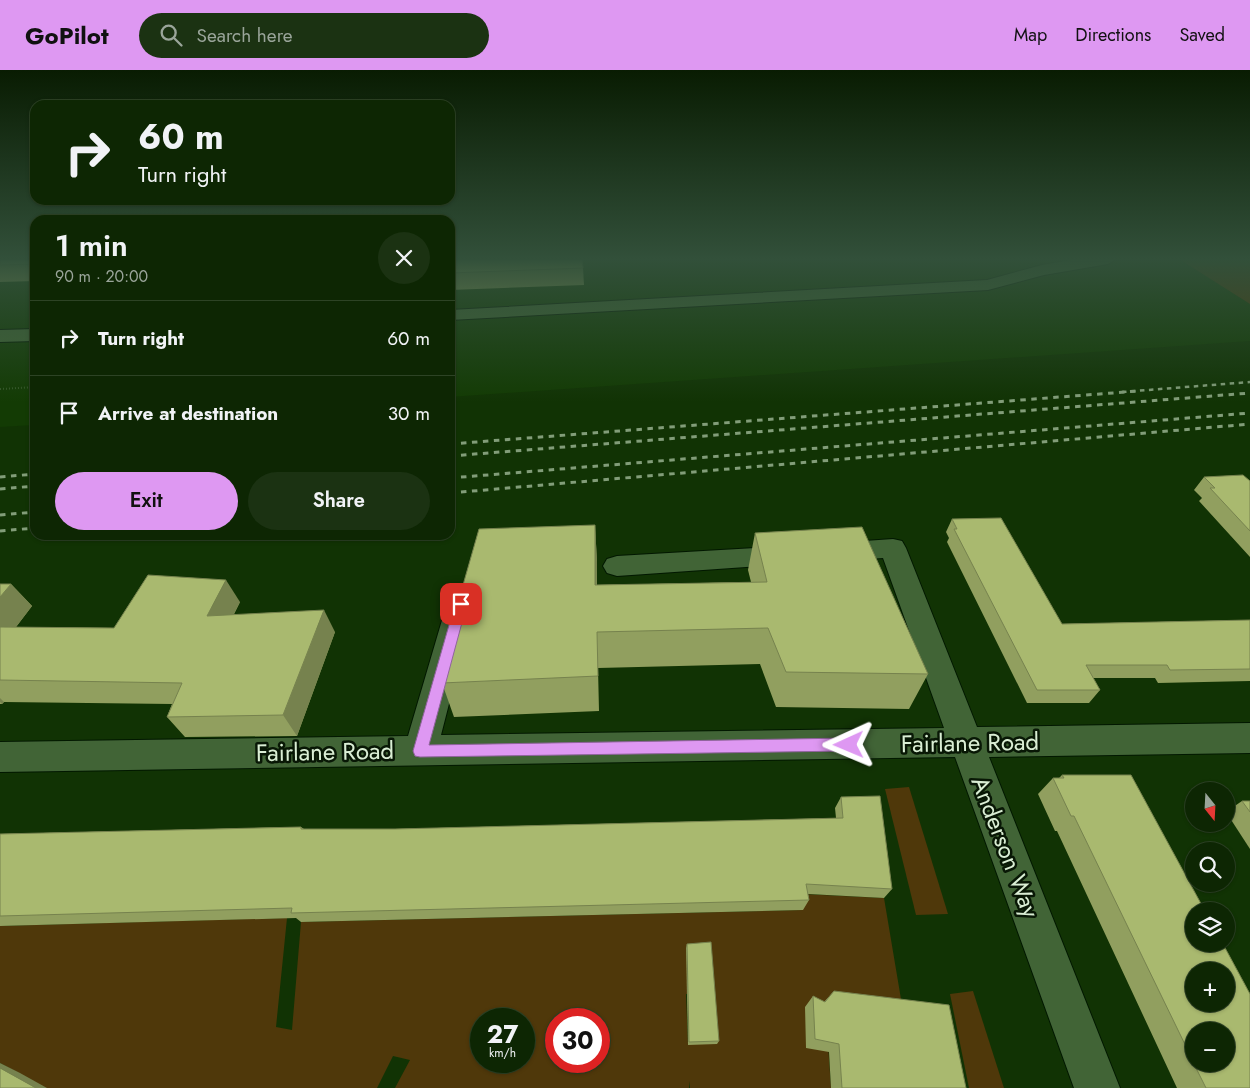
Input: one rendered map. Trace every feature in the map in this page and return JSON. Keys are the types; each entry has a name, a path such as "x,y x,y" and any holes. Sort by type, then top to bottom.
{"street":[{"path":"455,315 602,307"},
{"path":"0,336 30,335"},
{"name":"Anderson Way","path":"618,566 893,548 1097,1088"},
{"path":"420,751 466,585"},
{"name":"Fairlane Road","path":"0,757 1250,738"}],"path":[{"path":"0,389 30,387"}],"shaded area":[{"path":"0,307 30,307 30,425 0,427"},
{"path":"455,307 1250,307 1250,341 455,397"},
{"path":"909,787 948,914 916,915 885,789"},
{"path":"801,894 884,898 903,1011 825,1001 831,1088 690,1088 689,1081 689,1088 395,1088 410,1060 393,1056 377,1088 46,1088 0,1063 0,926 287,918 276,1027 292,1030 301,922 803,910","holes":["686,994 713,995 688,1045"]},
{"path":"973,991 1004,1088 969,1088 950,994"}],"building":[{"path":"1243,475 1250,481 1250,531 1210,488 1215,488 1204,477"},
{"path":"1001,518 1062,624 1250,620 1250,669 1170,670 1167,665 1086,665 1100,690 1037,690 954,529 957,529 952,519"},
{"path":"595,525 595,585 767,582 755,533 862,527 928,674 786,672 768,628 597,632 598,676 442,683 457,606 479,529"},
{"path":"148,575 226,580 207,616 324,610 283,715 167,717 182,683 0,680 0,627 114,628"},
{"path":"0,584 11,584 0,597"},
{"path":"1062,775 1131,775 1185,874 1185,892 1195,892 1200,902 1185,902 1185,952 1227,952 1233,962 1185,962 1185,1012 1235,1012 1235,966 1250,994 1250,1088 1206,1088 1198,1072 1235,1072 1235,1022 1185,1022 1185,1044 1074,816 1071,816 1053,778 1064,778"},
{"path":"880,796 892,889 806,884 809,900 291,913 292,908 0,916 0,834 301,827 301,829 395,829 843,818 841,797"},
{"path":"1242,801 1250,801 1250,812"},
{"path":"711,942 719,1041 689,1042 687,944"},
{"path":"834,991 949,1005 966,1088 842,1088 839,1044 815,1039 813,996 825,1002"},
{"path":"0,1068 36,1088 0,1088"}],"railway":[{"path":"1122,392 1250,382"},
{"path":"455,444 1138,391"},
{"path":"455,456 1250,393"},
{"path":"455,478 1250,413"},
{"path":"455,493 1250,424"},
{"path":"0,477 30,474"},
{"path":"0,489 30,486"},
{"path":"0,515 30,512"},
{"path":"0,531 30,528"}],"route":[{"path":"461,604 420,751 849,745"}]}
